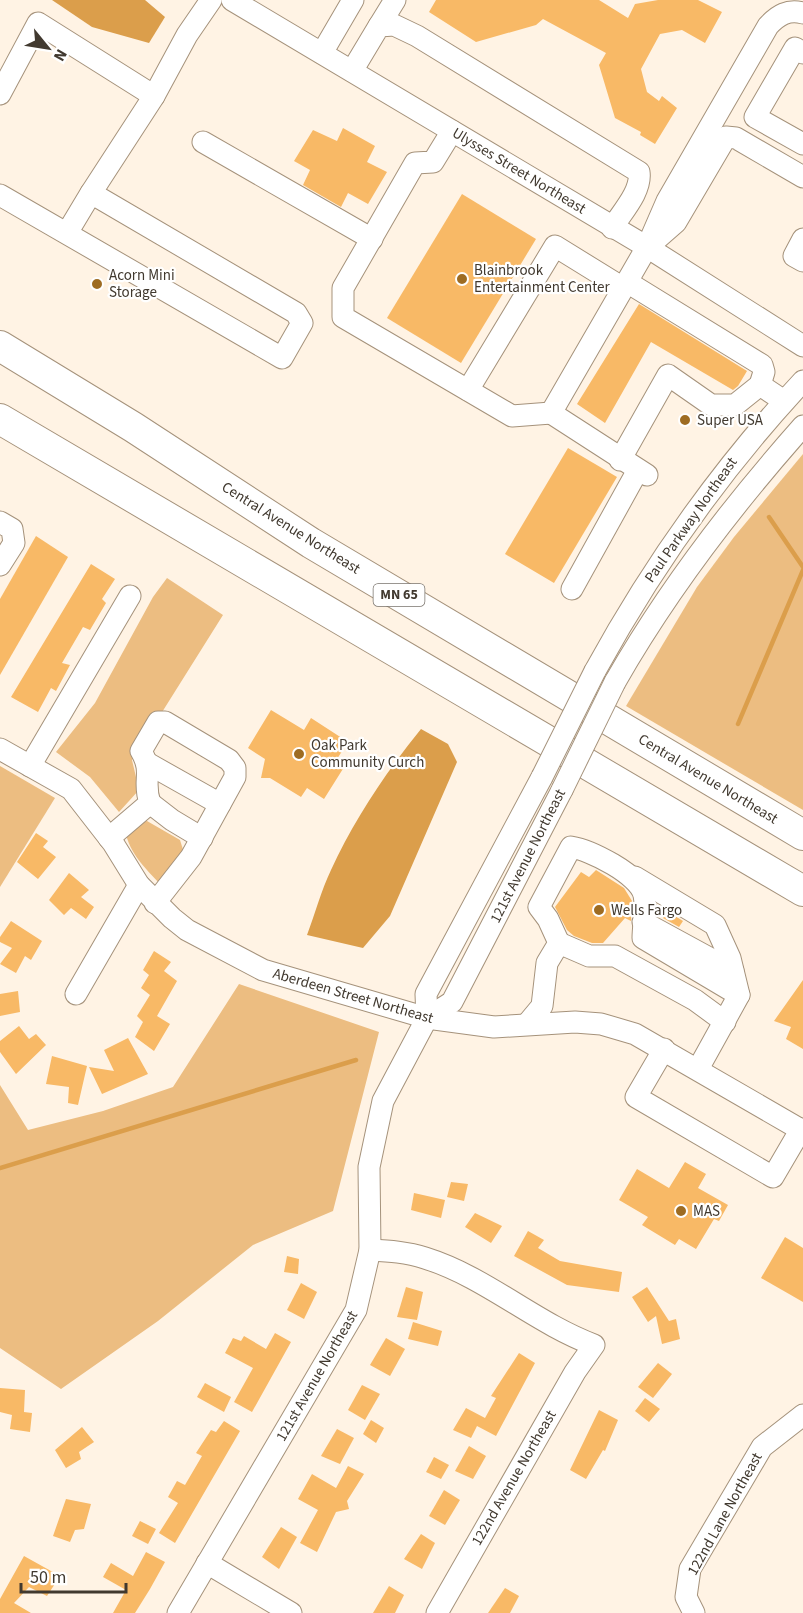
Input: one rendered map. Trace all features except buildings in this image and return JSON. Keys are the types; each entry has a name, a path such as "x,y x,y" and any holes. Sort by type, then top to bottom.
{"highway":[{"name":"Central Avenue Northeast","path":"0,346 133,427 311,543 803,835"},
{"path":"0,419 803,891"}],"street":[{"path":"67,233 90,193 154,96 187,35 212,0"},
{"name":"Ulysses Street Northeast","path":"232,0 647,247 803,346"},
{"path":"322,53 353,0"},
{"path":"352,71 394,0"},
{"path":"551,413 647,247 667,201 768,26 777,16 788,12 803,13"},
{"path":"0,94 38,23 154,96"},
{"path":"379,26 394,25 404,28 639,172 640,180 636,189 612,228"},
{"path":"803,53 795,48 755,117 803,144"},
{"path":"452,131 433,162 415,163 343,288 343,317 512,416 551,413 620,460 643,472 572,589"},
{"path":"647,247 676,222 726,137 736,138 803,177"},
{"path":"203,142 372,239"},
{"path":"0,195 282,358 302,324 296,313 90,193"},
{"path":"803,239 794,256 803,261"},
{"path":"468,390 555,246 762,365 764,372 760,385 735,405 711,405 668,375 620,460"},
{"name":"Paul Parkway Northeast","path":"596,671 627,612 697,507 734,459 803,381"},
{"path":"760,385 784,401"},
{"name":"Paul Parkway Northeast","path":"615,682 646,627 683,573 753,483 803,426"},
{"path":"0,522 12,529 14,543 0,565"},
{"path":"30,766 130,596"},
{"name":"121st Avenue Northeast","path":"427,1018 426,994 596,671"},
{"name":"121st Avenue Northeast","path":"178,1613 343,1335 359,1302 370,1250 369,1167 383,1101 427,1018 452,1002 615,682"},
{"path":"155,903 191,857 202,838 220,804 234,777 235,768 229,760 165,722 158,722 141,751 149,764 220,804"},
{"name":"Aberdeen Street Northeast","path":"0,749 71,789 110,838 139,885 155,903 187,930 263,970 427,1018 494,1027 575,1022 601,1024 634,1034 664,1049 802,1130"},
{"path":"149,764 146,792 150,803 172,820 202,838"},
{"path":"110,838 150,803"},
{"path":"698,1069 725,1022 731,968 715,925 586,849 571,847 539,907 548,919 559,943 588,957 615,956 695,1000 725,1022"},
{"path":"629,874 643,914 643,938 731,968"},
{"path":"76,994 139,885"},
{"path":"643,914 731,968"},
{"path":"527,1024 542,1006 547,963 559,943"},
{"path":"664,1049 636,1097 774,1177 802,1130"},
{"name":"122nd Avenue Northeast","path":"370,1250 401,1252 445,1265 564,1334 594,1345 575,1372 437,1613"},
{"name":"122nd Lane Northeast","path":"690,1605 690,1569 752,1461 767,1442 801,1420"},
{"path":"207,1563 291,1613"}],"shaded area":[{"path":"52,0 145,0 165,17 149,43 92,27"},
{"path":"803,454 803,810 626,706 697,587 734,537"},
{"path":"167,578 223,615 132,760 139,790 119,812 90,777 56,752 95,703 153,597"},
{"path":"421,729 448,744 457,762 390,916 363,948 307,935 327,878 340,851 383,779"},
{"path":"0,766 55,798 0,887"},
{"path":"147,821 180,840 185,856 161,885 137,858 126,835 125,826"},
{"path":"239,984 379,1032 333,1211 253,1245 158,1321 61,1389 0,1348 0,1085 28,1130 103,1111 173,1087"}],"waterway":[{"path":"769,517 803,567"},
{"path":"738,724 803,570"},
{"path":"0,1168 356,1060"}],"place":[{"name":"Blainbrook Entertainment Center","path":"462,279"},
{"name":"Acorn Mini Storage","path":"97,284"},
{"name":"Super USA","path":"685,420"},
{"name":"Oak Park Community Curch","path":"299,754"},
{"name":"Wells Fargo","path":"599,910"},
{"name":"MAS","path":"681,1211"}]}
